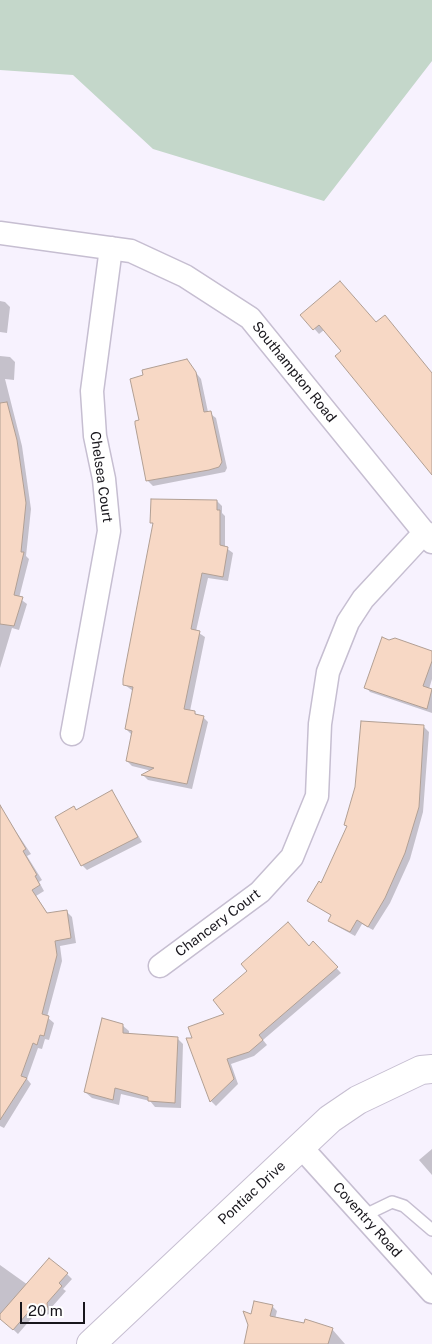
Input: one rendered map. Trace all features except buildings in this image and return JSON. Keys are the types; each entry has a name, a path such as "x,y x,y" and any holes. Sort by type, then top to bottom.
{"main road":[{"name":"Pontiac Drive","path":"91,1344 330,1119 358,1100 421,1070 432,1069"}],"street":[{"name":"Southampton Road","path":"0,233 131,251 185,276 250,318 428,537"},
{"name":"Chelsea Court","path":"72,734 109,531 104,479 95,436 92,391 111,248"},
{"name":"Chancery Court","path":"160,966 260,892 292,857 317,796 320,724 328,672 348,622 363,599 428,537"},
{"name":"Coventry Road","path":"301,1147 432,1292"}],"lane":[{"path":"363,1216 383,1204 392,1202 404,1206 432,1230"}],"green space":[{"path":"0,0 432,0 432,61 324,201 153,149 73,75 0,70"}]}
